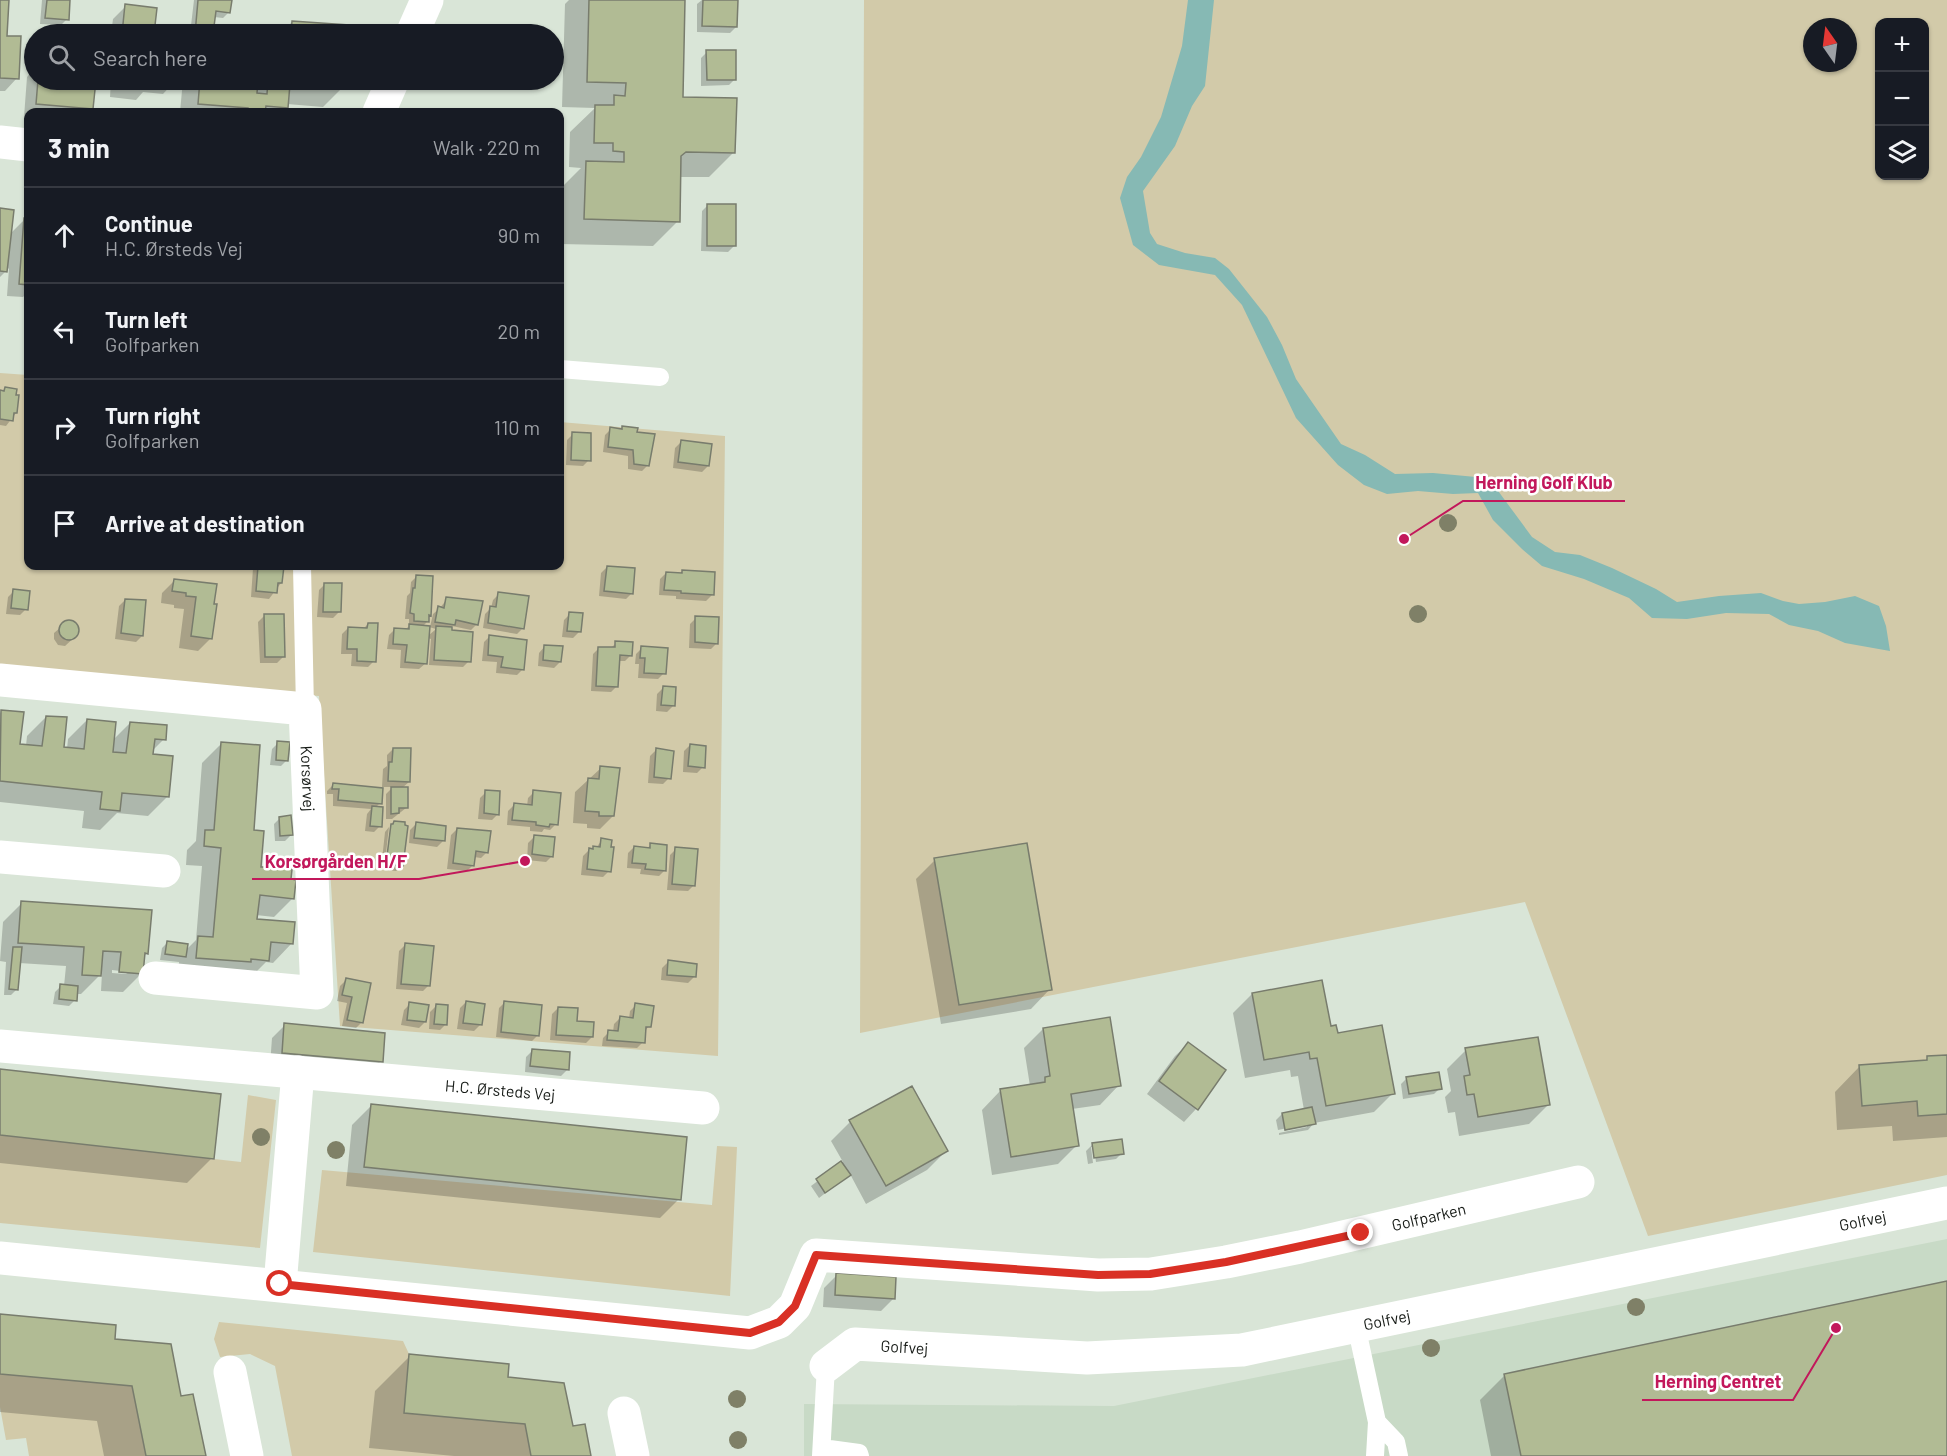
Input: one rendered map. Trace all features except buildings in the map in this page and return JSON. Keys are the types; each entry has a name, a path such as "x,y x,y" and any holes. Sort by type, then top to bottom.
{"street":[{"path":"416,24 427,0"},
{"path":"381,108 389,90"},
{"path":"0,142 24,145"},
{"path":"0,680 305,709"},
{"name":"Korsørvej","path":"155,978 317,993 305,709"},
{"path":"0,857 164,871"},
{"name":"H.C. Ørsteds Vej","path":"0,1046 703,1108"},
{"path":"0,1258 280,1284 298,1072"},
{"name":"Golfparken","path":"280,1284 750,1333 779,1322 795,1306 816,1255 1098,1275 1150,1274 1300,1247 1578,1182"},
{"name":"Golfvej","path":"826,1366 855,1344 1087,1358 1242,1350 1947,1203"},
{"path":"230,1372 247,1456"},
{"path":"624,1413 633,1456"}],"lane":[{"path":"564,369 660,376"},
{"path":"302,570 305,709"},
{"path":"1356,1325 1377,1422 1375,1456"},
{"path":"826,1366 821,1452 859,1453 860,1456"},
{"path":"1377,1422 1396,1442 1399,1456"}],"shaded area":[{"path":"864,0 1947,0 1947,1175 1648,1236 1525,902 860,1033"},
{"path":"0,373 24,375 24,570 564,570 564,422 725,436 718,1056 340,1026 319,696 0,670"},
{"path":"248,1095 276,1100 260,1248 0,1223 0,1135 241,1162"},
{"path":"717,1146 737,1147 730,1296 313,1252 322,1170 712,1205"},
{"path":"1947,1239 1947,1456 804,1456 804,1404 1114,1406"},
{"path":"219,1322 403,1341 409,1354 404,1413 525,1424 531,1456 292,1456 275,1366 250,1354 220,1357 214,1339"},
{"path":"0,1374 132,1386 146,1456 29,1456 26,1438 6,1440 0,1407"}],"water":[{"path":"1188,0 1214,0 1205,86 1192,106 1175,146 1143,191 1150,233 1157,244 1185,253 1215,258 1229,269 1267,317 1296,379 1341,444 1365,455 1395,474 1433,473 1476,477 1493,484 1532,537 1555,552 1580,555 1612,568 1677,602 1761,593 1799,604 1855,596 1879,606 1886,626 1890,651 1845,643 1818,631 1789,625 1769,614 1726,613 1687,619 1652,618 1629,598 1584,579 1542,566 1493,520 1478,493 1453,494 1418,491 1387,494 1364,485 1338,465 1296,418 1242,305 1215,275 1159,265 1133,245 1120,198 1127,177 1141,157 1161,117 1182,46"}],"place":[{"name":"Herning Golf Klub","path":"1404,539"},
{"name":"Korsørgården H/F","path":"525,861"},
{"name":"Herning Centret","path":"1836,1328"}],"route":[{"path":"280,1284 750,1333 779,1322 795,1306 816,1255 1098,1275 1150,1274 1226,1262 1361,1233"}]}
